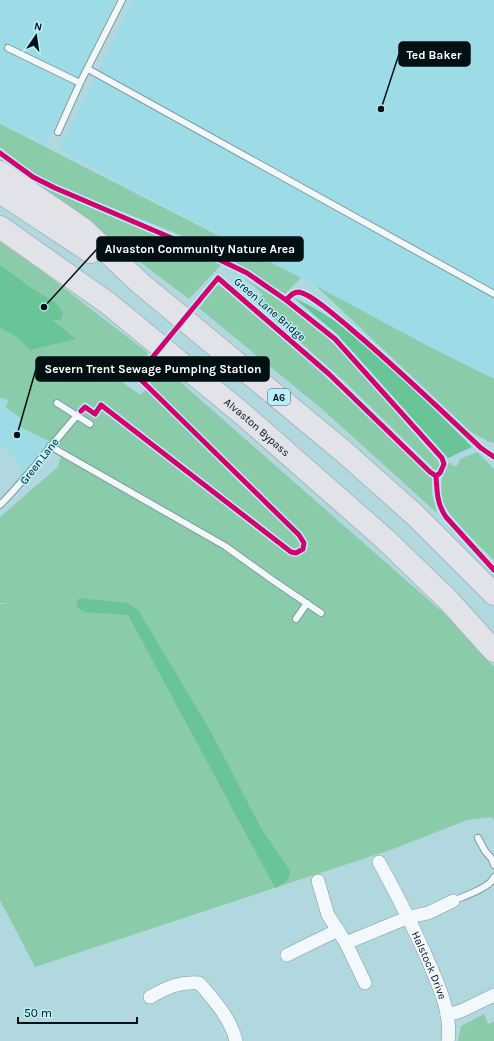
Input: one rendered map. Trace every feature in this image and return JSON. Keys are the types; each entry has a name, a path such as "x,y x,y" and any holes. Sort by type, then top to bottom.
{"highway":[{"name":"A6","path":"0,172 83,229 140,283 343,450 415,515 480,578 494,594"},
{"path":"0,192 140,283"},
{"name":"Alvaston Bypass","path":"0,228 109,304 245,416 386,540 449,601 494,651"}],"street":[{"name":"Halstock Drive","path":"380,862 409,917 443,995 447,1015 449,1034 448,1041"},
{"path":"318,881 328,915 346,943 365,983"},
{"name":"Halstock Drive","path":"346,943 409,917 428,913 453,901"},
{"path":"287,955 338,930"},
{"path":"150,997 171,986 189,982 199,983 222,1012 235,1035 236,1041"},
{"name":"Halstock Drive","path":"447,1015 461,1012 494,994"}],"lane":[{"path":"58,132 80,83 122,0"},
{"path":"8,48 80,83"},
{"path":"88,69 494,294"},
{"path":"56,403 79,413 90,424"},
{"name":"Green Lane","path":"0,506 19,486 50,446 79,413"},
{"path":"50,446 226,546 321,613"},
{"path":"296,619 307,603"},
{"path":"478,838 485,851 492,858 494,865"},
{"path":"453,901 483,888 493,880 494,877"}],"shaded area":[{"path":"0,0 116,0 46,145 0,122"},
{"path":"133,0 494,0 494,379 428,346 60,150"},
{"path":"0,396 7,398 6,408 22,419 18,426 51,443 23,479 21,465 9,451 0,447"}],"green space":[{"path":"0,124 301,278 285,294 233,260 183,236 60,187 28,170 0,147"},
{"path":"40,186 215,260 221,265 189,299"},
{"path":"0,242 30,262 148,353 123,383 141,395 163,367 448,617 494,667 494,821 492,817 467,820 393,849 35,967 0,900 0,604 9,604 0,603 0,517 58,467 63,448 18,426 22,419 6,408 8,400 0,398"},
{"path":"0,265 30,287 56,303 63,313 61,320 52,320 76,339 30,350 17,337 0,327"},
{"path":"244,278 285,304 325,335 351,361 438,461 440,466 437,470 432,469 432,467 343,380 256,303 263,294"},
{"path":"218,284 314,366 432,477 432,494 437,513 323,410 199,308"},
{"path":"316,286 428,346 494,379 494,443 489,442 471,432"},
{"path":"294,298 320,311 367,345 389,364 472,447 448,458 337,334"},
{"path":"477,452 494,469 494,560 451,515 443,502 441,494 442,479 447,466 451,462 451,465 456,466 460,459"},
{"path":"79,598 128,603 138,610 211,732 261,828 290,871 287,880 283,884 275,888 128,615 84,612 76,606"},
{"path":"484,1014 488,1024 494,1021 494,1041 458,1041 461,1026"}],"cycle path":[{"name":"Green Lane Bridge","path":"0,153 33,177 55,188 195,248 247,273 286,300 335,339 442,458 444,464 440,473 436,476 438,498 443,512 494,570"},
{"name":"Green Lane Bridge","path":"81,411 85,407 95,414 101,405 291,552 296,553 303,549 304,543 299,535 137,376 218,278 329,374 430,472 436,476"},
{"path":"286,300 293,293 299,292 305,294 326,308 368,343 481,448 494,457"}],"place":[{"name":"Ted Baker","path":"381,109"},
{"name":"Alvaston Community Nature Area","path":"44,307"},
{"name":"Severn Trent Sewage Pumping Station","path":"17,435"}]}
